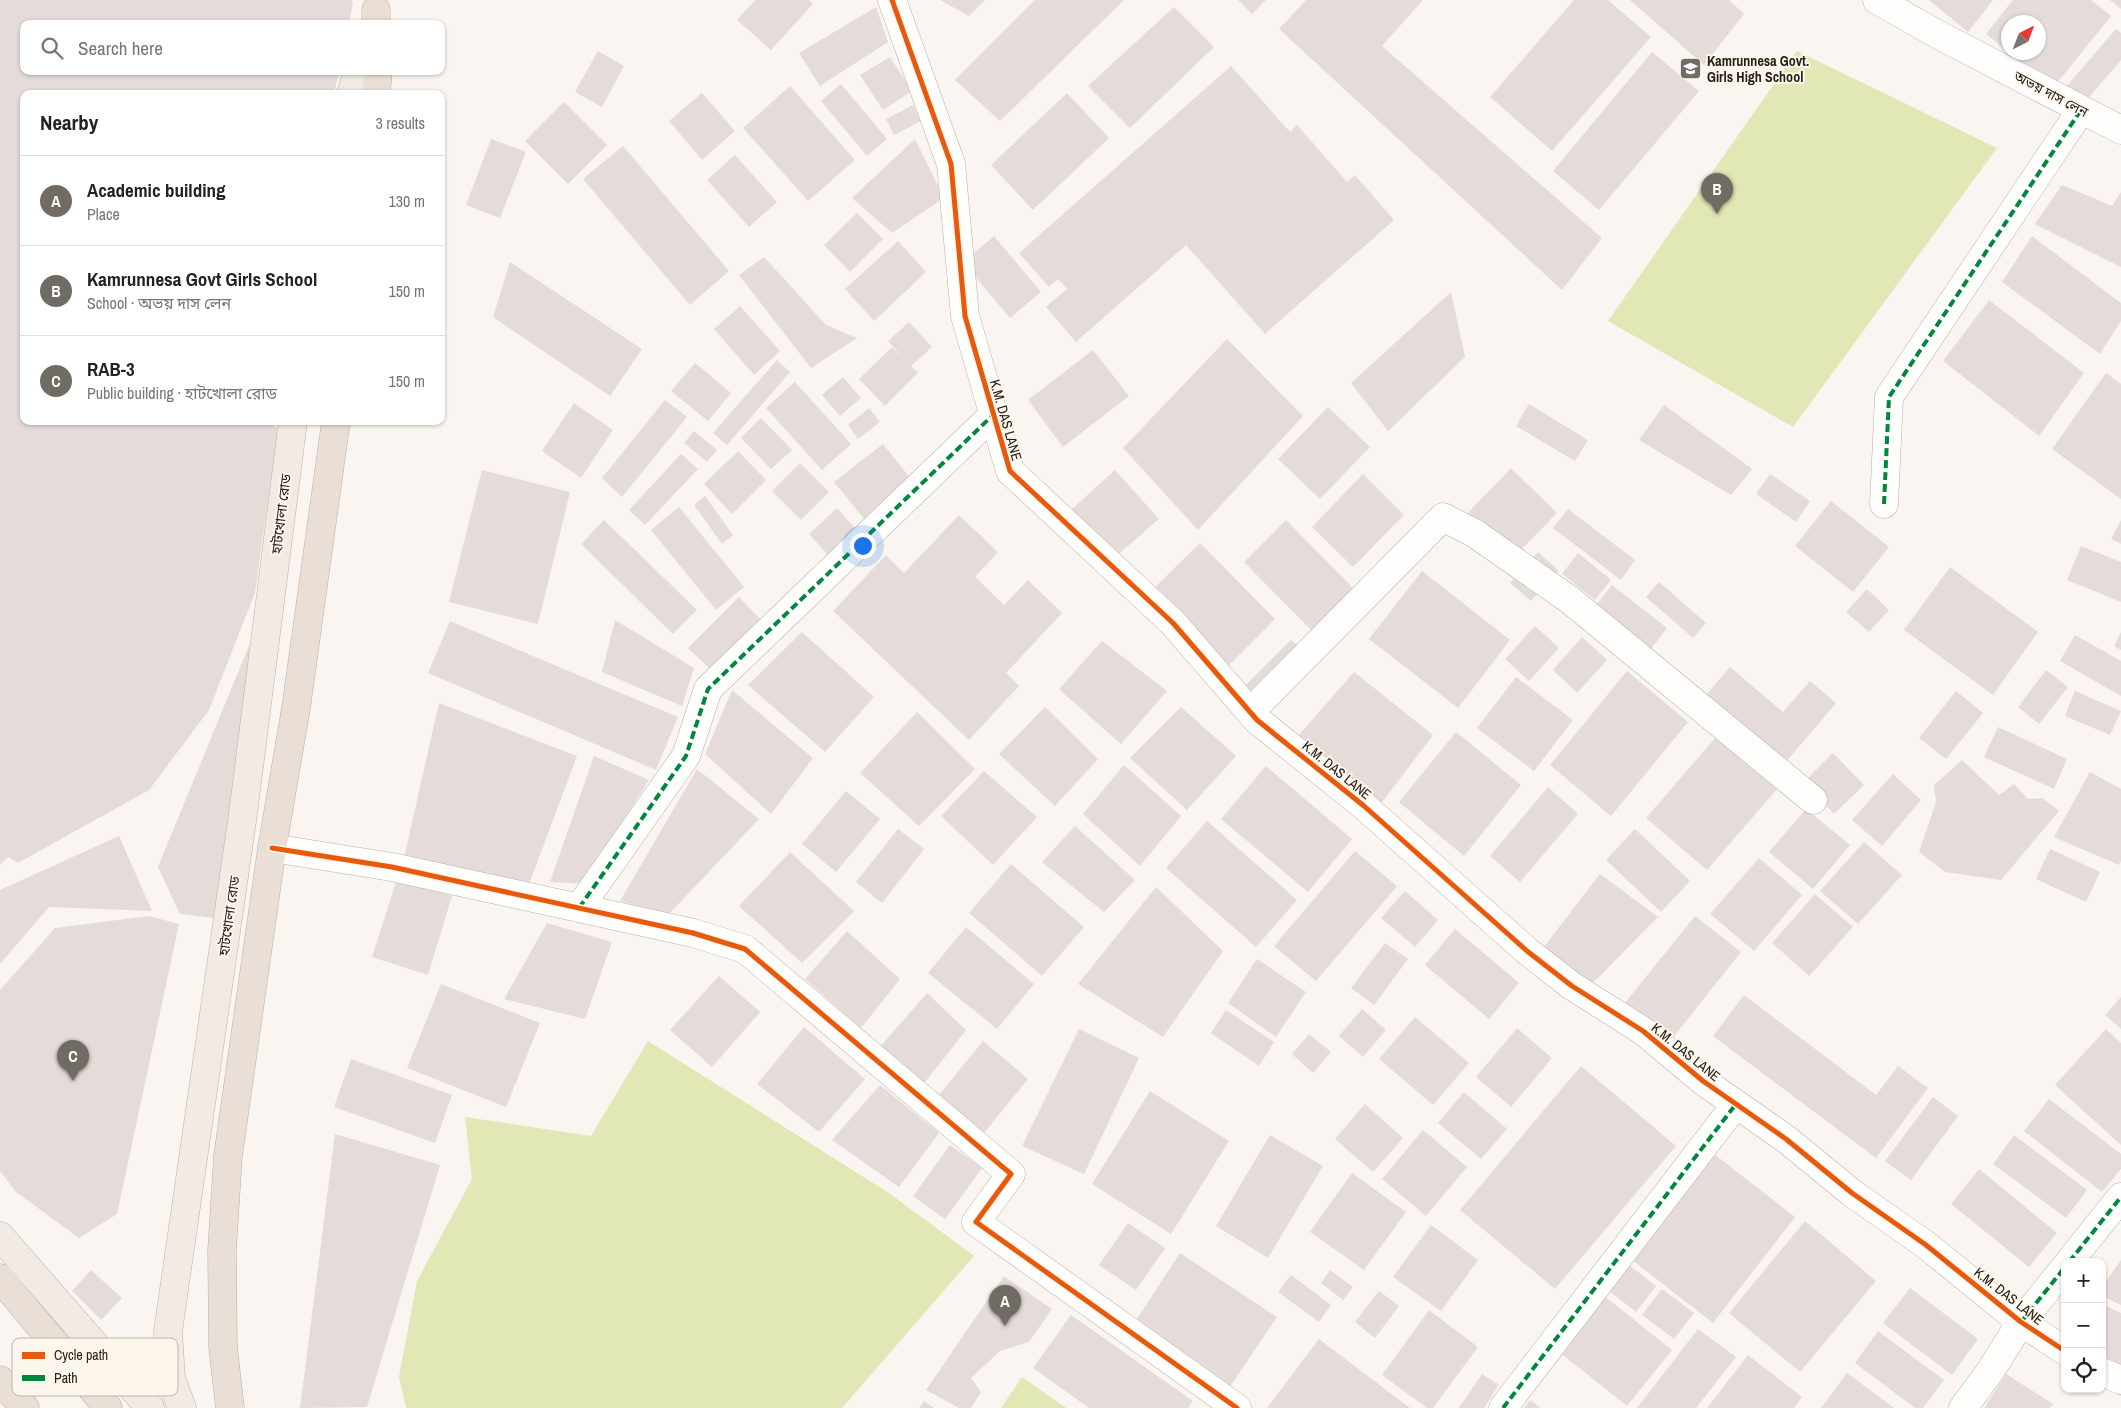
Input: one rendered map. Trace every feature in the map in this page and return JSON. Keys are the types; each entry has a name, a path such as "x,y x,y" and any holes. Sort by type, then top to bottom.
{"highway":[{"path":"230,1408 224,1347 222,1250 228,1156 272,848 296,708 335,425"},
{"path":"0,1278 50,1338"},
{"path":"0,1380 12,1393"},
{"path":"14,1396 25,1408"},
{"path":"98,1396 108,1408"}],"main road":[{"path":"356,90 373,77"},
{"name":"হাটখোলা রোড","path":"168,1338 243,814 292,425"},
{"path":"0,1236 89,1338"},
{"path":"140,1396 150,1408"},
{"name":"হাটখোলা রোড","path":"177,1396 182,1408"}],"street":[{"name":"K.M. DAS LANE","path":"892,0 951,164 965,316 1010,471 1173,622 1257,720 1364,806 1527,951 1572,986 1643,1031 1703,1081 1786,1139 1852,1193 1946,1261 2021,1322 2061,1348"},
{"name":"অভয় দাস লেন","path":"1877,0 2121,130"},
{"path":"1884,504 1889,397 2081,110"},
{"path":"580,908 686,756 708,689 993,415"},
{"path":"1250,712 1443,517 1474,532 1570,600 1813,800"},
{"path":"272,848 392,867 693,933 745,949 1011,1174 976,1222 1237,1408"},
{"path":"1503,1408 1736,1104"},
{"path":"2072,1258 2121,1197"},
{"path":"1963,1408 1991,1370 2021,1322 2061,1272"},
{"path":"2106,1374 2121,1380"}],"green space":[{"path":"1797,51 1997,148 1793,427 1608,321"},
{"path":"648,1041 889,1193 974,1256 842,1408 406,1408 399,1377 417,1281 472,1179 465,1117 591,1136"},
{"path":"1022,1377 1065,1407 1066,1408 1001,1408"}],"building":[{"path":"0,0 351,0 353,2 350,20 20,20 20,75 338,75 335,90 20,90 20,425 273,425 278,430 255,593 209,710 149,790 18,863 8,857 0,865"},
{"path":"755,0 809,0 813,4 771,50 737,20"},
{"path":"940,0 985,0 969,16"},
{"path":"1035,0 1124,0 1000,121 955,80"},
{"path":"1238,0 1266,0 1252,14"},
{"path":"1306,0 1423,0 1382,46 1602,238 1562,290 1279,29"},
{"path":"1574,0 1608,0 1651,37 1552,151 1490,97"},
{"path":"1630,0 1729,0 1744,14 1704,65"},
{"path":"1929,0 1993,0 1968,32"},
{"path":"2013,0 2091,0 2111,16 2053,88 2019,60 2046,60 2046,15 2001,15"},
{"path":"2110,0 2121,0 2121,9"},
{"path":"876,7 888,42 820,86 799,53"},
{"path":"1174,7 1214,47 1130,128 1088,86"},
{"path":"2001,15 2001,46 1986,34"},
{"path":"2116,29 2121,33 2121,60 2083,104 2065,88"},
{"path":"598,51 624,66 602,107 575,92"},
{"path":"1652,52 1699,91 1599,210 1553,171"},
{"path":"890,57 912,91 883,110 860,75"},
{"path":"1231,66 1290,132 1297,125 1347,182 1355,175 1394,220 1265,334 1186,245 1076,342 1046,307 1067,289 1058,279 1049,287 1019,253"},
{"path":"841,84 887,139 867,156 821,101"},
{"path":"790,86 855,160 808,201 743,128"},
{"path":"702,93 735,131 702,160 669,121"},
{"path":"1067,93 1109,138 1033,210 991,165"},
{"path":"564,102 607,145 568,184 525,141"},
{"path":"913,105 921,121 894,135 886,119"},
{"path":"491,139 526,152 500,218 466,205"},
{"path":"915,139 944,198 892,233 852,198"},
{"path":"623,146 729,271 690,305 583,179"},
{"path":"735,155 777,202 749,227 707,180"},
{"path":"2062,185 2112,206 2121,192 2121,267 2035,224"},
{"path":"857,213 883,239 850,272 824,245"},
{"path":"994,236 1041,292 1010,318 963,262"},
{"path":"2032,236 2121,303 2121,321 2100,354 2002,282"},
{"path":"898,241 926,272 874,321 845,289"},
{"path":"764,257 826,325 857,338 811,368 739,275"},
{"path":"510,262 642,349 610,396 493,317"},
{"path":"1451,292 1465,357 1388,431 1351,383"},
{"path":"1989,300 2084,373 2039,436 1943,361"},
{"path":"740,306 780,351 754,375 714,329"},
{"path":"909,322 932,347 911,366 918,373 885,406 859,379 892,347 905,360 888,341"},
{"path":"1227,339 1303,416 1198,530 1123,448"},
{"path":"1093,350 1129,396 1063,447 1028,400"},
{"path":"777,360 790,372 727,445 713,433"},
{"path":"695,363 731,393 708,421 671,391"},
{"path":"2106,373 2121,384 2121,499 2052,449"},
{"path":"843,377 861,398 840,416 822,395"},
{"path":"795,382 851,444 822,470 766,408"},
{"path":"665,400 687,417 622,497 602,478"},
{"path":"574,403 613,430 581,478 542,451"},
{"path":"1529,404 1588,440 1575,461 1516,426"},
{"path":"1664,405 1752,469 1731,495 1639,440"},
{"path":"1328,407 1370,447 1320,499 1278,459"},
{"path":"869,408 880,422 858,439 848,425"},
{"path":"761,418 792,450 771,469 741,438"},
{"path":"694,431 717,450 707,462 684,443"},
{"path":"883,444 918,488 870,526 834,482"},
{"path":"738,451 766,480 732,514 704,484"},
{"path":"681,454 698,469 645,525 629,510"},
{"path":"800,463 829,492 801,520 772,491"},
{"path":"1511,468 1557,513 1507,564 1461,520"},
{"path":"482,470 570,492 538,624 449,602"},
{"path":"1115,470 1159,519 1115,557 1072,509"},
{"path":"1363,474 1404,515 1353,567 1312,527"},
{"path":"1770,474 1810,501 1796,522 1756,494"},
{"path":"705,496 733,535 722,544 694,505"},
{"path":"1831,501 1889,547 1853,592 1795,546"},
{"path":"679,507 744,587 716,610 651,530"},
{"path":"837,508 863,537 834,562 809,534"},
{"path":"1568,509 1635,560 1621,580 1553,528"},
{"path":"959,515 998,552 975,577 1004,605 1028,580 1062,613 1006,673 1019,686 969,740 833,611 886,555 904,573"},
{"path":"604,520 697,610 673,634 581,544"},
{"path":"1286,520 1353,588 1311,630 1244,562"},
{"path":"2121,520 2121,544 2111,539"},
{"path":"1200,543 1275,619 1217,677 1142,600"},
{"path":"2081,546 2121,562 2121,602 2067,580"},
{"path":"1538,552 1559,571 1531,601 1510,583"},
{"path":"1578,553 1611,580 1595,600 1562,574"},
{"path":"1950,567 2038,632 1993,695 1904,630"},
{"path":"1422,571 1510,640 1458,708 1369,639"},
{"path":"1659,582 1706,623 1693,638 1646,597"},
{"path":"1612,585 1667,628 1639,664 1584,620"},
{"path":"1867,589 1889,610 1869,632 1846,612"},
{"path":"739,597 760,619 710,669 688,648"},
{"path":"615,620 694,668 682,706 602,672"},
{"path":"450,621 678,717 656,770 428,673"},
{"path":"1535,626 1559,648 1529,681 1505,659"},
{"path":"802,632 874,697 825,752 748,685"},
{"path":"2121,632 2121,650 2114,646"},
{"path":"2075,635 2121,661 2121,696 2060,661"},
{"path":"253,636 224,919 180,914 158,867"},
{"path":"1582,637 1607,660 1577,693 1553,670"},
{"path":"1291,640 1314,658 1258,724 1231,700"},
{"path":"1102,641 1167,691 1121,744 1059,689"},
{"path":"1730,667 1783,712 1810,681 1836,703 1786,762 1706,695"},
{"path":"2046,670 2068,687 2039,724 2018,707"},
{"path":"1627,671 1688,722 1611,816 1550,765"},
{"path":"1354,672 1433,735 1377,809 1292,743"},
{"path":"1516,677 1573,720 1534,771 1477,728"},
{"path":"732,690 813,758 771,814 705,754"},
{"path":"1956,691 1983,713 1946,759 1919,738"},
{"path":"2075,691 2121,711 2110,735 2065,716"},
{"path":"439,703 577,756 528,887 404,858"},
{"path":"1045,707 1098,759 1055,806 999,754"},
{"path":"1181,707 1236,756 1187,810 1130,758"},
{"path":"917,712 975,769 919,826 860,773"},
{"path":"1998,727 2067,759 2054,789 1984,757"},
{"path":"1456,732 1521,785 1464,856 1399,802"},
{"path":"1717,736 1777,789 1707,870 1646,818"},
{"path":"1833,753 1864,785 1834,814 1804,782"},
{"path":"594,756 649,780 583,884 550,882"},
{"path":"1962,760 1999,795 2014,784 2028,799 2042,798 2059,811 2001,880 1945,872 1919,852 1936,802 1934,785"},
{"path":"1124,765 1181,816 1140,866 1083,814"},
{"path":"1266,766 1352,839 1308,892 1221,819"},
{"path":"697,769 759,819 669,914 620,901"},
{"path":"984,771 1037,817 993,865 941,816"},
{"path":"2090,772 2121,789 2121,861 2119,865 2054,837"},
{"path":"1893,774 1921,800 1882,846 1852,820"},
{"path":"1548,787 1578,814 1520,882 1490,856"},
{"path":"846,791 880,819 836,872 802,844"},
{"path":"1806,809 1850,845 1813,889 1769,852"},
{"path":"1207,821 1297,900 1256,947 1166,868"},
{"path":"1075,826 1135,880 1104,912 1042,862"},
{"path":"898,829 924,849 882,903 856,882"},
{"path":"1635,829 1690,881 1661,912 1606,860"},
{"path":"119,836 152,911 49,907 0,964 0,890"},
{"path":"1864,842 1902,875 1858,924 1820,891"},
{"path":"2050,849 2100,872 2086,902 2036,879"},
{"path":"1355,851 1397,886 1316,981 1274,946"},
{"path":"790,852 854,911 802,963 739,906"},
{"path":"1759,858 1802,895 1754,951 1710,914"},
{"path":"1011,864 1084,927 1042,976 969,913"},
{"path":"1600,874 1658,917 1590,986 1540,952"},
{"path":"397,879 452,896 428,975 372,957"},
{"path":"1156,887 1223,951 1163,1037 1078,984"},
{"path":"1405,891 1438,920 1415,947 1381,918"},
{"path":"1815,894 1853,927 1809,976 1772,943"},
{"path":"149,916 179,924 117,1214 79,1238 16,1192 0,1171 0,990 55,928"},
{"path":"1695,916 1741,952 1671,1040 1625,1003"},
{"path":"547,923 612,942 585,1019 504,999"},
{"path":"966,927 1034,984 997,1029 928,973"},
{"path":"1455,929 1519,983 1489,1019 1425,965"},
{"path":"847,931 900,979 861,1028 805,979"},
{"path":"1385,943 1408,959 1374,1005 1351,988"},
{"path":"1257,959 1306,992 1276,1037 1228,1003"},
{"path":"719,976 760,1012 712,1067 670,1030"},
{"path":"441,984 540,1023 506,1107 407,1068"},
{"path":"927,993 966,1030 922,1086 879,1048"},
{"path":"1744,995 1876,1095 1898,1066 1928,1088 1876,1158 1713,1036"},
{"path":"2121,997 2121,1029 2105,1015"},
{"path":"1362,1009 1386,1030 1363,1057 1339,1036"},
{"path":"1226,1010 1274,1042 1259,1066 1211,1033"},
{"path":"1415,1017 1469,1063 1433,1105 1379,1059"},
{"path":"804,1027 865,1079 819,1132 757,1084"},
{"path":"1517,1028 1552,1058 1511,1107 1476,1077"},
{"path":"1079,1029 1139,1058 1084,1174 1022,1146"},
{"path":"2106,1029 2121,1043 2121,1145 2055,1085"},
{"path":"1309,1034 1331,1052 1313,1073 1292,1054"},
{"path":"983,1041 1028,1079 984,1133 939,1095"},
{"path":"351,1059 452,1095 435,1143 334,1107"},
{"path":"1581,1066 1676,1146 1555,1289 1460,1210"},
{"path":"880,1085 939,1133 899,1187 832,1140"},
{"path":"1150,1091 1229,1141 1171,1234 1092,1184"},
{"path":"1464,1092 1507,1129 1481,1159 1438,1123"},
{"path":"1933,1097 1958,1116 1911,1180 1885,1161"},
{"path":"2049,1099 2121,1154 2121,1169 2102,1192 2024,1131"},
{"path":"1365,1104 1403,1138 1373,1172 1335,1139"},
{"path":"1423,1130 1467,1167 1426,1216 1382,1179"},
{"path":"335,1134 440,1165 367,1407 300,1408"},
{"path":"1270,1135 1323,1166 1268,1258 1216,1226"},
{"path":"2014,1135 2087,1190 2066,1218 1993,1164"},
{"path":"950,1145 982,1168 945,1219 913,1196"},
{"path":"1714,1154 1795,1217 1713,1323 1632,1260"},
{"path":"1979,1169 2057,1233 2029,1267 1951,1204"},
{"path":"1352,1173 1406,1212 1364,1270 1310,1232"},
{"path":"1805,1221 1876,1281 1800,1372 1729,1313"},
{"path":"1128,1223 1165,1248 1136,1290 1099,1265"},
{"path":"1431,1225 1478,1260 1441,1311 1393,1277"},
{"path":"1180,1253 1277,1317 1227,1391 1131,1328"},
{"path":"2121,1260 2121,1305 2106,1298 2106,1281"},
{"path":"1624,1261 1656,1286 1636,1312 1604,1287"},
{"path":"91,1270 122,1298 101,1320 72,1291"},
{"path":"1330,1270 1353,1287 1343,1300 1321,1283"},
{"path":"1291,1275 1331,1305 1319,1322 1278,1292"},
{"path":"1004,1276 1052,1309 1029,1342 1000,1351 971,1378 981,1392 971,1408 959,1408 926,1390"},
{"path":"1593,1287 1672,1350 1627,1406 1548,1343"},
{"path":"1910,1288 1978,1339 1952,1375 1883,1323"},
{"path":"1662,1289 1694,1313 1674,1339 1642,1315"},
{"path":"1379,1291 1399,1306 1375,1338 1355,1322"},
{"path":"2106,1306 2121,1313 2121,1396 2106,1389"},
{"path":"1429,1310 1478,1347 1433,1408 1427,1408 1382,1375"},
{"path":"1071,1315 1193,1401 1188,1408 1089,1408 1033,1368"},
{"path":"1698,1329 1736,1357 1696,1408 1637,1408"},
{"path":"1878,1331 1944,1380 1923,1408 1915,1408 1855,1363"},
{"path":"1319,1339 1410,1408 1267,1408"},
{"path":"1748,1355 1802,1397 1794,1408 1707,1408"},
{"path":"1847,1373 1894,1408 1821,1408"},
{"path":"1482,1374 1499,1385 1484,1408 1459,1408"},
{"path":"2006,1374 2053,1404 2050,1408 1984,1408"},
{"path":"1530,1400 1541,1408 1524,1408"},
{"path":"924,1401 934,1408 919,1408"}],"marked path":[{"path":"1884,504 1889,397 2081,110"},
{"path":"579,908 686,756 708,689 993,415"},
{"path":"1503,1408 1736,1104"},
{"path":"2072,1258 2121,1197"},
{"path":"2021,1322 2061,1272"}],"cycle path":[{"path":"892,0 951,164 965,316 1010,471 1173,623 1257,720 1364,806 1527,951 1572,986 1643,1031 1703,1081 1786,1139 1852,1193 1926,1245 2021,1322 2061,1348"},
{"path":"272,848 392,867 693,933 745,949 1011,1174 976,1222 1237,1408"}],"place":[{"name":"Kamrunnesa Govt. Girls High School","path":"1691,69"},
{"name":"Kamrunnesa Govt Girls School","path":"1717,214"},
{"name":"RAB-3","path":"73,1081"},
{"name":"Academic building","path":"1005,1326"}]}
